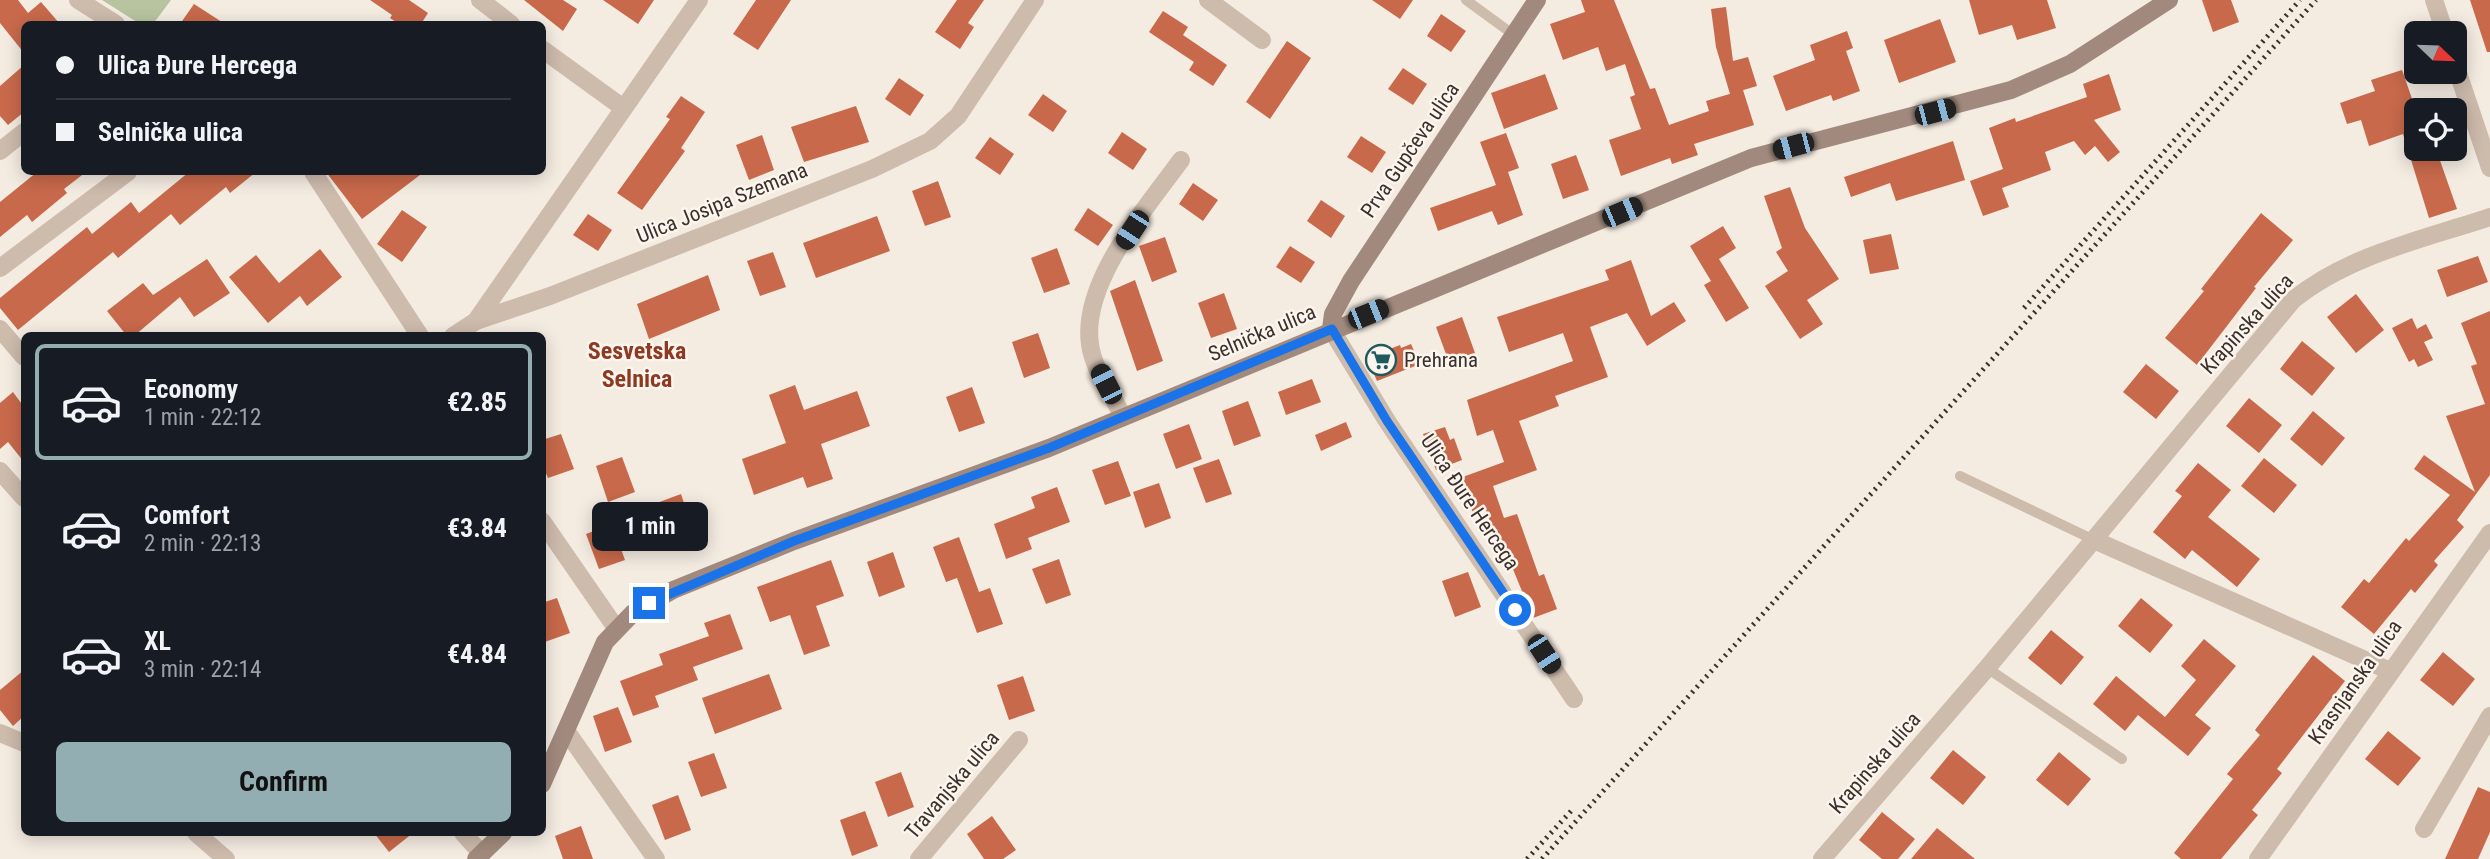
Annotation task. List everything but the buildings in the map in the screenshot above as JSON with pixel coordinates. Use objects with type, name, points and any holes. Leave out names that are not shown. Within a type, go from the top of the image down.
[{"type":"street","points":[[78,0],[111,21]]},
{"type":"street","points":[[480,0],[507,21]]},
{"type":"street","points":[[476,321],[622,107],[699,0]]},
{"type":"street","name":"Ulica Josipa Szemana","points":[[459,332],[476,321],[551,296],[904,154],[944,130],[958,116],[1035,0]]},
{"type":"street","points":[[1208,0],[1262,40]]},
{"type":"street","name":"Prva Gupčeva ulica","points":[[1332,329],[1333,314],[1351,281],[1537,0]]},
{"type":"street","name":"Selnička ulica","points":[[546,776],[596,659],[616,628],[649,603],[723,569],[971,478],[1123,417],[1751,158],[2011,90],[2070,64],[2169,0]]},
{"type":"street","points":[[2434,0],[2441,21]]},
{"type":"street","points":[[546,52],[622,107]]},
{"type":"street","points":[[2462,84],[2490,168]]},
{"type":"street","points":[[0,151],[21,134]]},
{"type":"street","points":[[1123,417],[1090,346],[1091,316],[1108,268],[1181,160]]},
{"type":"street","points":[[0,268],[124,175]]},
{"type":"street","points":[[315,175],[417,332]]},
{"type":"street","name":"Krapinska ulica","points":[[1827,858],[2293,300],[2318,280],[2342,267],[2490,217]]},
{"type":"street","points":[[0,329],[21,354]]},
{"type":"street","name":"Ulica Đure Hercega","points":[[1332,329],[1387,421],[1574,699]]},
{"type":"street","points":[[0,471],[21,495]]},
{"type":"street","points":[[546,527],[616,628]]},
{"type":"street","name":"Krasnjanska ulica","points":[[2258,859],[2490,533]]},
{"type":"street","points":[[2095,540],[2390,671]]},
{"type":"street","points":[[2424,829],[2490,716]]},
{"type":"street","points":[[567,732],[656,859]]},
{"type":"street","points":[[0,733],[21,742]]},
{"type":"street","name":"Travanjska ulica","points":[[919,859],[1019,740]]},
{"type":"street","points":[[199,836],[226,859]]},
{"type":"street","points":[[465,836],[479,856],[500,836]]},
{"type":"lane","points":[[1466,0],[1514,35]]},
{"type":"lane","points":[[1961,476],[2095,540]]},
{"type":"lane","points":[[1987,668],[2122,759]]},
{"type":"green space","points":[[102,0],[171,0],[155,21],[135,21]]},
{"type":"railway","points":[[2024,308],[2300,0]]},
{"type":"railway","points":[[1542,859],[2316,0]]},
{"type":"railway","points":[[1527,859],[1572,810]]},
{"type":"place","name":"Prehrana","points":[[1381,360]]},
{"type":"district","name":"Sesvetska Selnica","points":[[637,365]]},
{"type":"route","points":[[649,603],[673,590],[794,541],[1049,448],[1332,329],[1387,421],[1515,610]]}]
